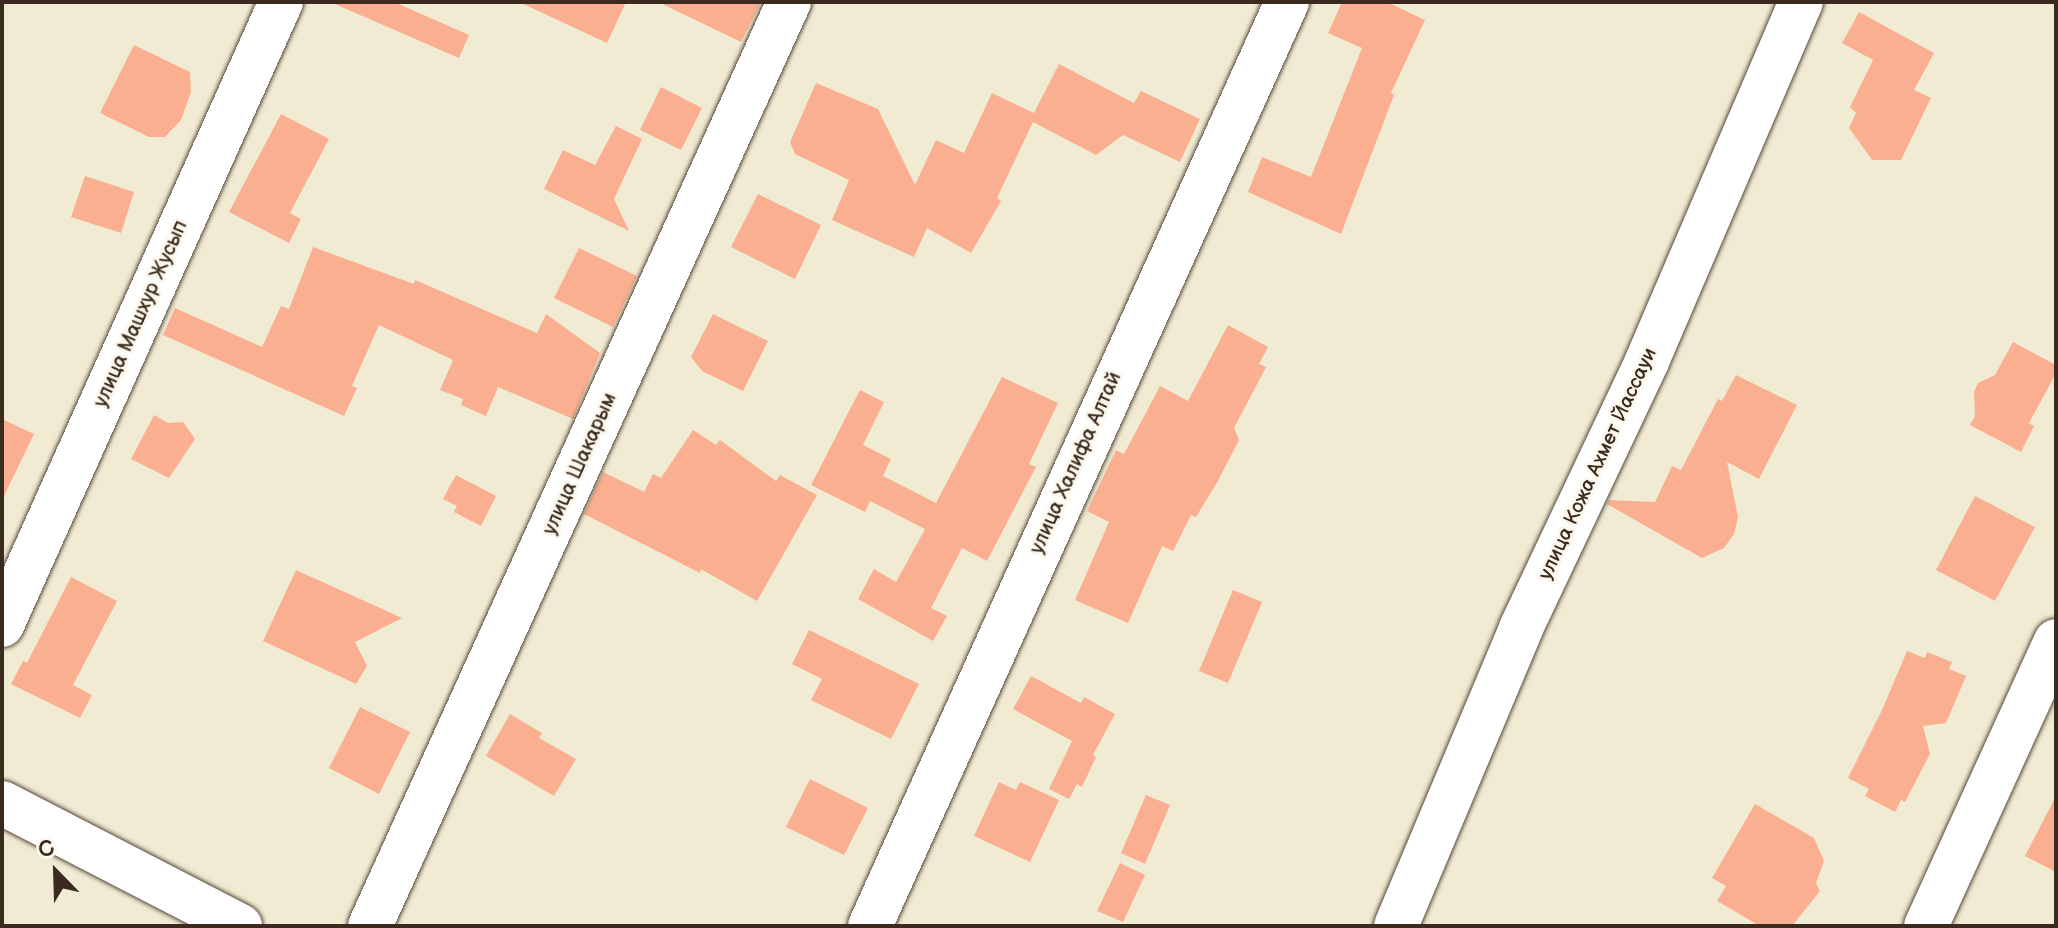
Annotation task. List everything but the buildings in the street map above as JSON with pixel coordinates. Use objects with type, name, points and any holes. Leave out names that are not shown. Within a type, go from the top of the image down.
[{"type":"street","name":"улица Машхур Жусып","points":[[2,625],[281,2]]},
{"type":"street","name":"улица Шакарым","points":[[370,926],[789,2]]},
{"type":"street","name":"улица Халифа Алтай","points":[[870,926],[1287,2]]},
{"type":"street","name":"улица Кожа Ахмет Йассауи","points":[[1396,926],[1521,628],[1647,361],[1801,2]]},
{"type":"street","points":[[1926,926],[2056,641]]},
{"type":"street","points":[[2,803],[134,868],[240,926]]}]
